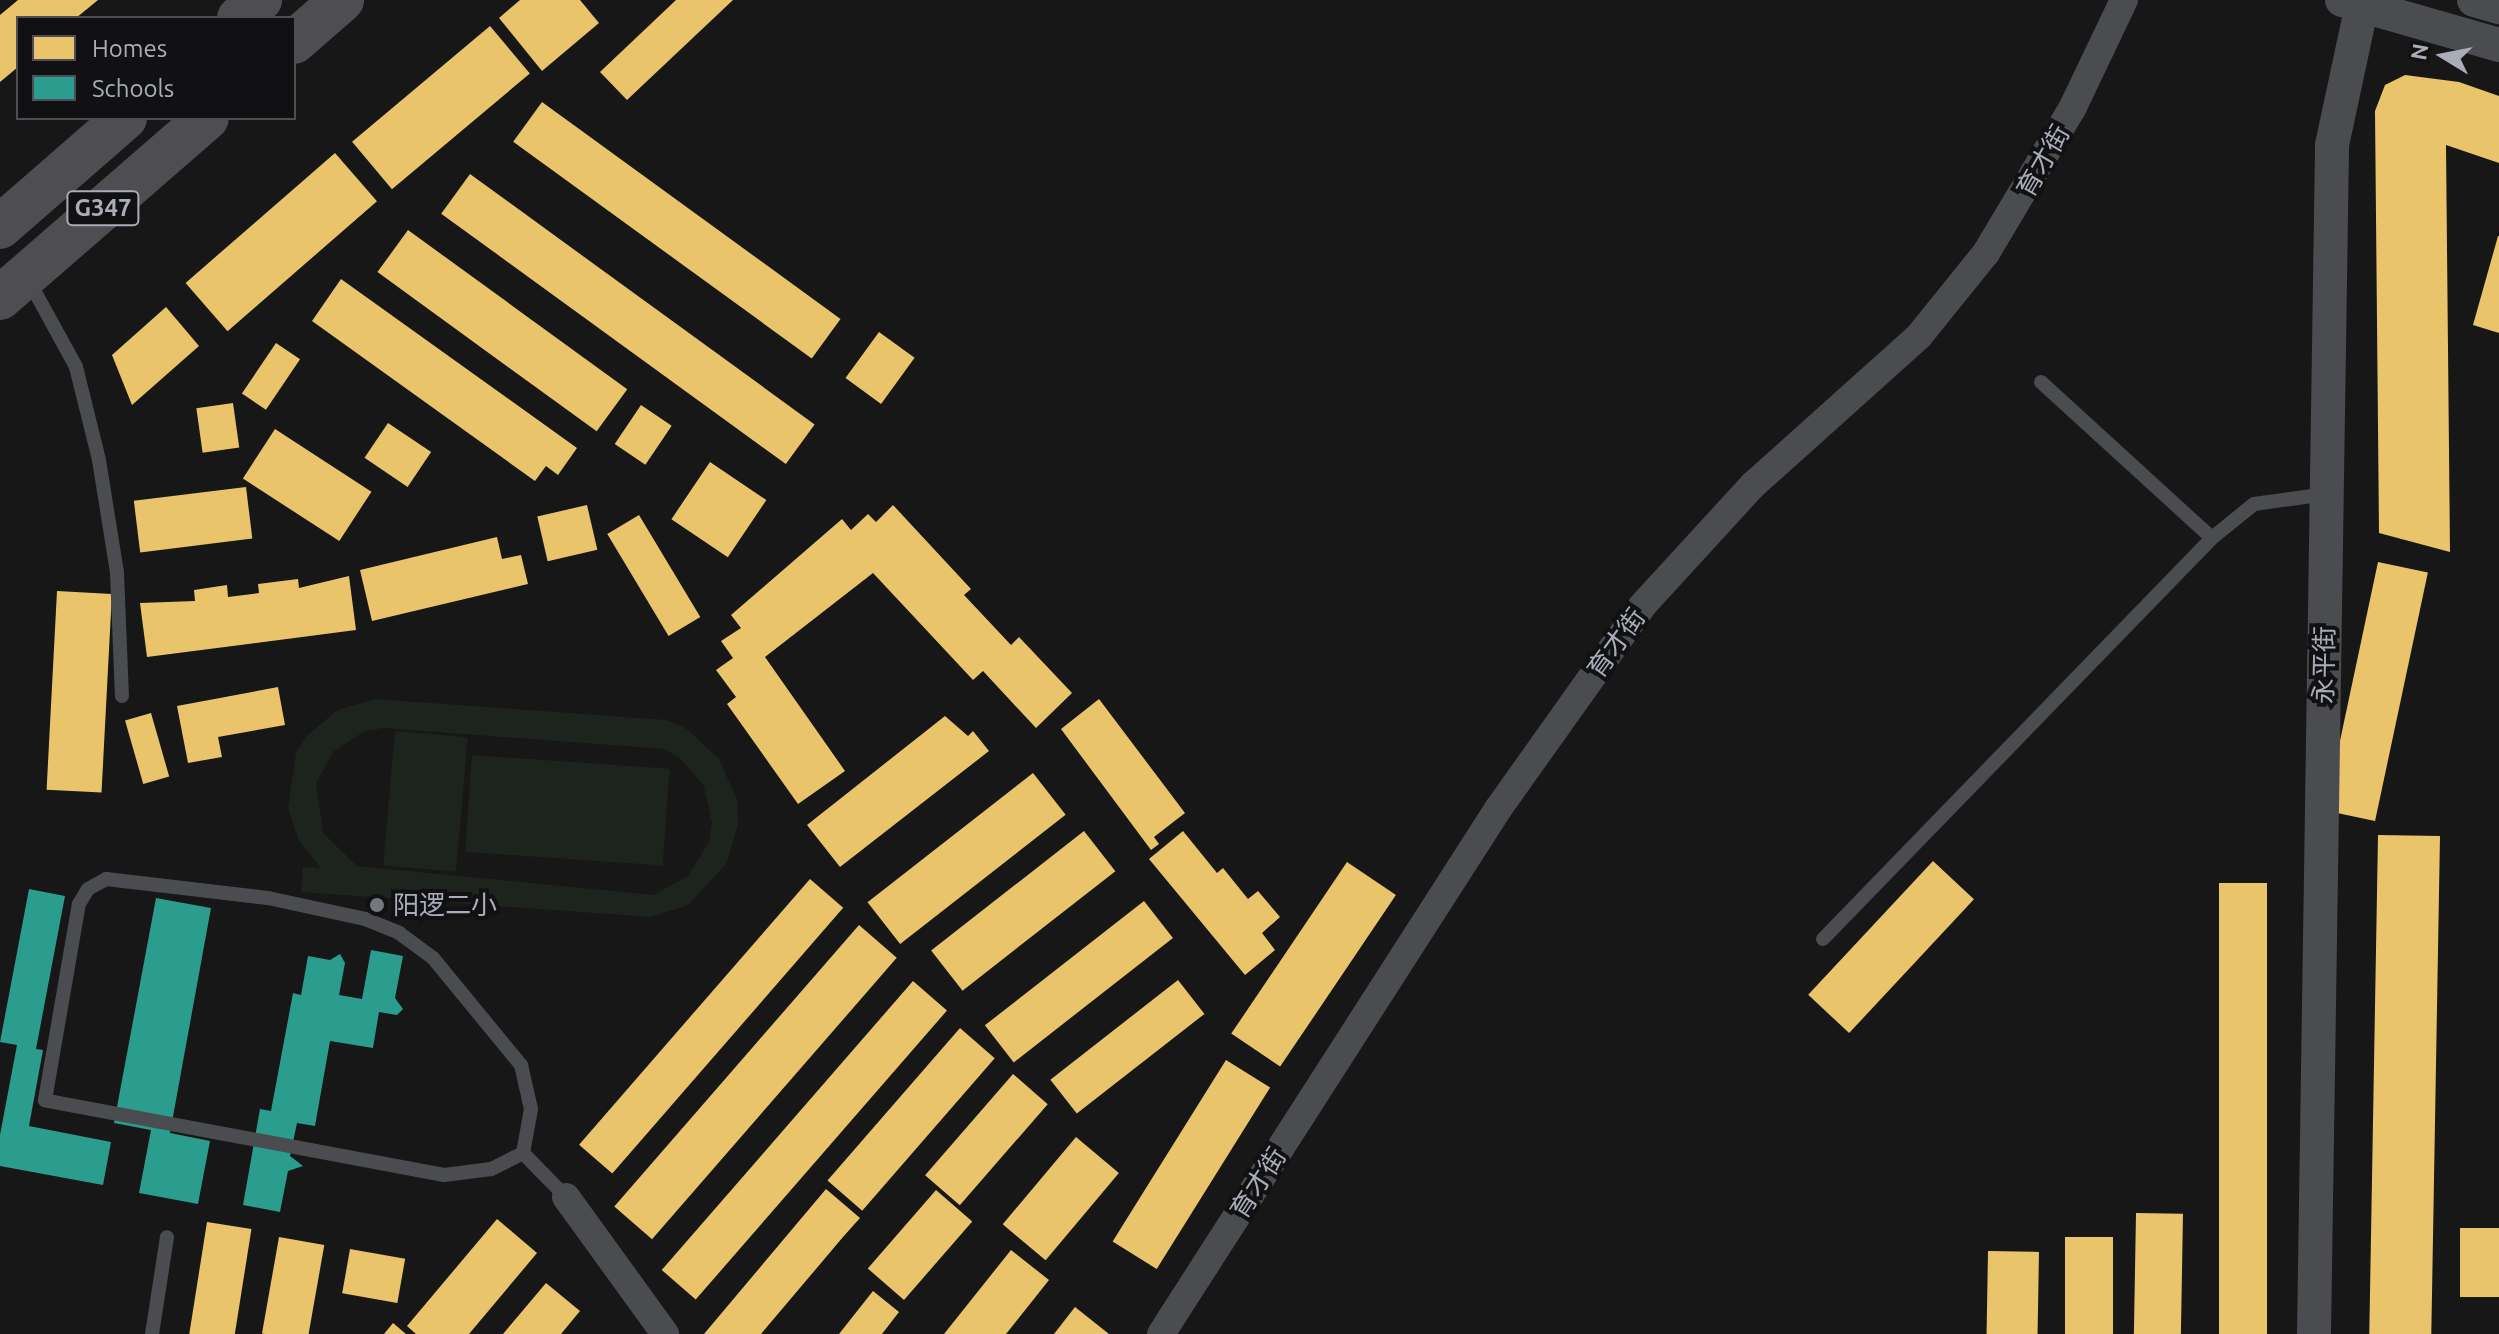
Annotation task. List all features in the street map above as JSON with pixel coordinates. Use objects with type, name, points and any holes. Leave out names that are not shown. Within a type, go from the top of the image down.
[{"type":"highway","points":[[241,16],[260,0]]},
{"type":"highway","points":[[296,40],[342,0]]},
{"type":"highway","name":"G347","points":[[0,227],[123,120]]},
{"type":"highway","name":"G347","points":[[13,287],[205,120]]},
{"type":"street","name":"育才街","points":[[1161,1334],[1498,809],[1642,606],[1753,485],[1919,336],[1986,253],[2072,109],[2124,0]]},
{"type":"street","points":[[2474,0],[2499,7]]},
{"type":"street","points":[[2356,2],[2499,45]]},
{"type":"street","name":"永平街","points":[[2314,1334],[2332,145],[2356,2]]},
{"type":"street","points":[[566,1197],[665,1334]]},
{"type":"lane","points":[[13,287],[76,367],[99,460],[117,573],[122,696]]},
{"type":"lane","points":[[2041,382],[2212,538]]},
{"type":"lane","points":[[1823,939],[2212,538],[2254,504],[2326,494]]},
{"type":"lane","points":[[106,879],[268,898],[365,919],[399,933],[433,958],[521,1065],[531,1109],[523,1153],[491,1169],[444,1175],[45,1100],[83,896],[106,879]]},
{"type":"lane","points":[[523,1153],[566,1197]]},
{"type":"lane","points":[[152,1334],[167,1237]]},
{"type":"shaded area","points":[[375,699],[666,720],[687,729],[719,759],[737,800],[738,823],[727,863],[688,905],[651,917],[301,892],[303,867],[321,868],[299,841],[288,808],[296,753],[307,736],[337,710]],"holes":[[[383,728],[664,749],[680,758],[704,786],[712,823],[709,842],[688,876],[654,895],[357,866],[323,833],[316,783],[334,751],[365,731]]]},
{"type":"shaded area","points":[[395,731],[468,737],[456,872],[383,865]]},
{"type":"shaded area","points":[[472,755],[670,769],[663,866],[465,852]]},
{"type":"building: Homes","points":[[18,0],[98,0],[78,16],[16,16],[16,69],[0,82],[0,15]]},
{"type":"building: Homes","points":[[520,0],[580,0],[599,23],[542,71],[499,18]]},
{"type":"building: Homes","points":[[676,0],[733,0],[627,100],[600,72]]},
{"type":"building: Homes","points":[[490,26],[530,73],[392,189],[352,142]]},
{"type":"building: Homes","points":[[2405,75],[2459,82],[2499,96],[2499,163],[2446,145],[2450,552],[2379,533],[2375,111],[2385,85]]},
{"type":"building: Homes","points":[[542,102],[841,319],[812,359],[513,142]]},
{"type":"building: Homes","points":[[335,153],[377,201],[228,331],[186,283]]},
{"type":"building: Homes","points":[[470,174],[815,424],[786,464],[441,214]]},
{"type":"building: Homes","points":[[408,230],[627,389],[597,431],[377,272]]},
{"type":"building: Homes","points":[[2499,236],[2499,333],[2473,325]]},
{"type":"building: Homes","points":[[341,279],[577,448],[558,475],[546,466],[535,481],[312,321]]},
{"type":"building: Homes","points":[[166,307],[199,346],[132,405],[112,355]]},
{"type":"building: Homes","points":[[879,332],[915,358],[881,404],[845,378]]},
{"type":"building: Homes","points":[[276,343],[300,359],[266,410],[242,394]]},
{"type":"building: Homes","points":[[233,403],[239,448],[203,453],[196,408]]},
{"type":"building: Homes","points":[[641,405],[672,426],[645,465],[615,444]]},
{"type":"building: Homes","points":[[388,423],[431,452],[408,487],[365,458]]},
{"type":"building: Homes","points":[[275,429],[371,492],[339,541],[243,478]]},
{"type":"building: Homes","points":[[710,462],[766,500],[728,557],[671,519]]},
{"type":"building: Homes","points":[[246,487],[252,539],[140,552],[134,501]]},
{"type":"building: Homes","points":[[587,505],[597,550],[548,561],[537,516]]},
{"type":"building: Homes","points":[[893,505],[971,589],[964,595],[1011,645],[1019,637],[1072,693],[1036,728],[983,671],[973,680],[873,573],[765,657],[845,771],[798,804],[727,704],[736,697],[716,670],[733,658],[721,641],[741,628],[731,615],[842,519],[851,530],[868,514],[876,522]]},
{"type":"building: Homes","points":[[639,515],[700,617],[669,636],[607,534]]},
{"type":"building: Homes","points":[[497,537],[502,559],[521,555],[528,584],[372,621],[360,570]]},
{"type":"building: Homes","points":[[2378,562],[2428,573],[2375,821],[2325,810]]},
{"type":"building: Homes","points":[[349,576],[356,630],[147,657],[140,603],[195,601],[194,590],[227,585],[228,597],[259,593],[258,584],[298,579],[299,588]]},
{"type":"building: Homes","points":[[57,591],[112,594],[102,793],[47,790]]},
{"type":"building: Homes","points":[[278,687],[285,725],[218,737],[222,757],[188,763],[177,706]]},
{"type":"building: Homes","points":[[1099,699],[1185,813],[1154,837],[1159,844],[1151,850],[1061,729]]},
{"type":"building: Homes","points":[[151,713],[169,776],[143,784],[125,720]]},
{"type":"building: Homes","points":[[945,716],[968,736],[973,731],[989,751],[840,867],[807,825]]},
{"type":"building: Homes","points":[[1033,773],[1066,815],[900,944],[868,902]]},
{"type":"building: Homes","points":[[1084,831],[1115,871],[963,991],[931,950]]},
{"type":"building: Homes","points":[[1183,831],[1217,873],[1223,868],[1248,899],[1258,891],[1280,917],[1262,933],[1275,950],[1245,975],[1149,859]]},
{"type":"building: Homes","points":[[2378,835],[2440,836],[2431,1334],[2369,1334]]},
{"type":"building: Homes","points":[[1933,861],[1974,899],[1849,1033],[1808,995]]},
{"type":"building: Homes","points":[[1347,862],[1396,895],[1280,1067],[1231,1034]]},
{"type":"building: Homes","points":[[810,879],[843,908],[612,1174],[579,1145]]},
{"type":"building: Homes","points":[[2219,883],[2267,883],[2267,1334],[2219,1334]]},
{"type":"building: Homes","points":[[1144,901],[1173,938],[1014,1062],[985,1025]]},
{"type":"building: Homes","points":[[859,925],[897,958],[652,1239],[614,1207]]},
{"type":"building: Homes","points":[[1178,980],[1204,1014],[1077,1114],[1050,1080]]},
{"type":"building: Homes","points":[[913,981],[947,1011],[696,1300],[662,1270]]},
{"type":"building: Homes","points":[[960,1028],[995,1058],[862,1211],[827,1180]]},
{"type":"building: Homes","points":[[1226,1060],[1270,1088],[1157,1269],[1113,1241]]},
{"type":"building: Homes","points":[[1013,1074],[1048,1104],[960,1205],[925,1175]]},
{"type":"building: Homes","points":[[1076,1137],[1119,1173],[1046,1260],[1003,1224]]},
{"type":"building: Homes","points":[[826,1189],[860,1218],[761,1334],[704,1334]]},
{"type":"building: Homes","points":[[936,1190],[972,1221],[904,1300],[868,1268]]},
{"type":"building: Homes","points":[[2136,1213],[2183,1214],[2181,1334],[2134,1334]]},
{"type":"building: Homes","points":[[497,1219],[537,1253],[469,1334],[416,1334],[407,1326]]},
{"type":"building: Homes","points":[[207,1222],[251,1229],[235,1334],[189,1334]]},
{"type":"building: Homes","points":[[2460,1228],[2499,1228],[2499,1297],[2460,1297]]},
{"type":"building: Homes","points":[[279,1237],[324,1245],[309,1334],[262,1334]]},
{"type":"building: Homes","points":[[2065,1237],[2113,1237],[2113,1334],[2065,1334]]},
{"type":"building: Homes","points":[[350,1249],[405,1259],[397,1303],[342,1293]]},
{"type":"building: Homes","points":[[1011,1250],[1049,1280],[1006,1334],[944,1334]]},
{"type":"building: Homes","points":[[1988,1251],[2039,1252],[2038,1334],[1987,1334]]},
{"type":"building: Homes","points":[[546,1283],[580,1311],[561,1334],[503,1334]]},
{"type":"building: Homes","points":[[873,1291],[899,1312],[882,1334],[839,1334]]},
{"type":"building: Homes","points":[[1075,1307],[1109,1334],[1054,1334]]},
{"type":"building: Homes","points":[[393,1323],[406,1334],[384,1334]]},
{"type":"building: Schools","points":[[29,889],[65,896],[36,1049],[43,1050],[29,1126],[111,1142],[103,1185],[0,1166],[0,1135],[17,1045],[0,1042]]},
{"type":"building: Schools","points":[[156,898],[211,908],[170,1133],[210,1141],[198,1204],[139,1193],[151,1130],[114,1123]]},
{"type":"building: Schools","points":[[371,950],[403,956],[395,998],[403,1009],[397,1015],[379,1012],[373,1048],[330,1041],[315,1126],[297,1123],[290,1156],[303,1166],[288,1171],[280,1212],[243,1205],[260,1109],[271,1111],[293,993],[301,995],[308,956],[330,960],[340,954],[345,963],[339,995],[362,999]]},
{"type":"place","name":"阳逻二小","points":[[377,905]]}]
